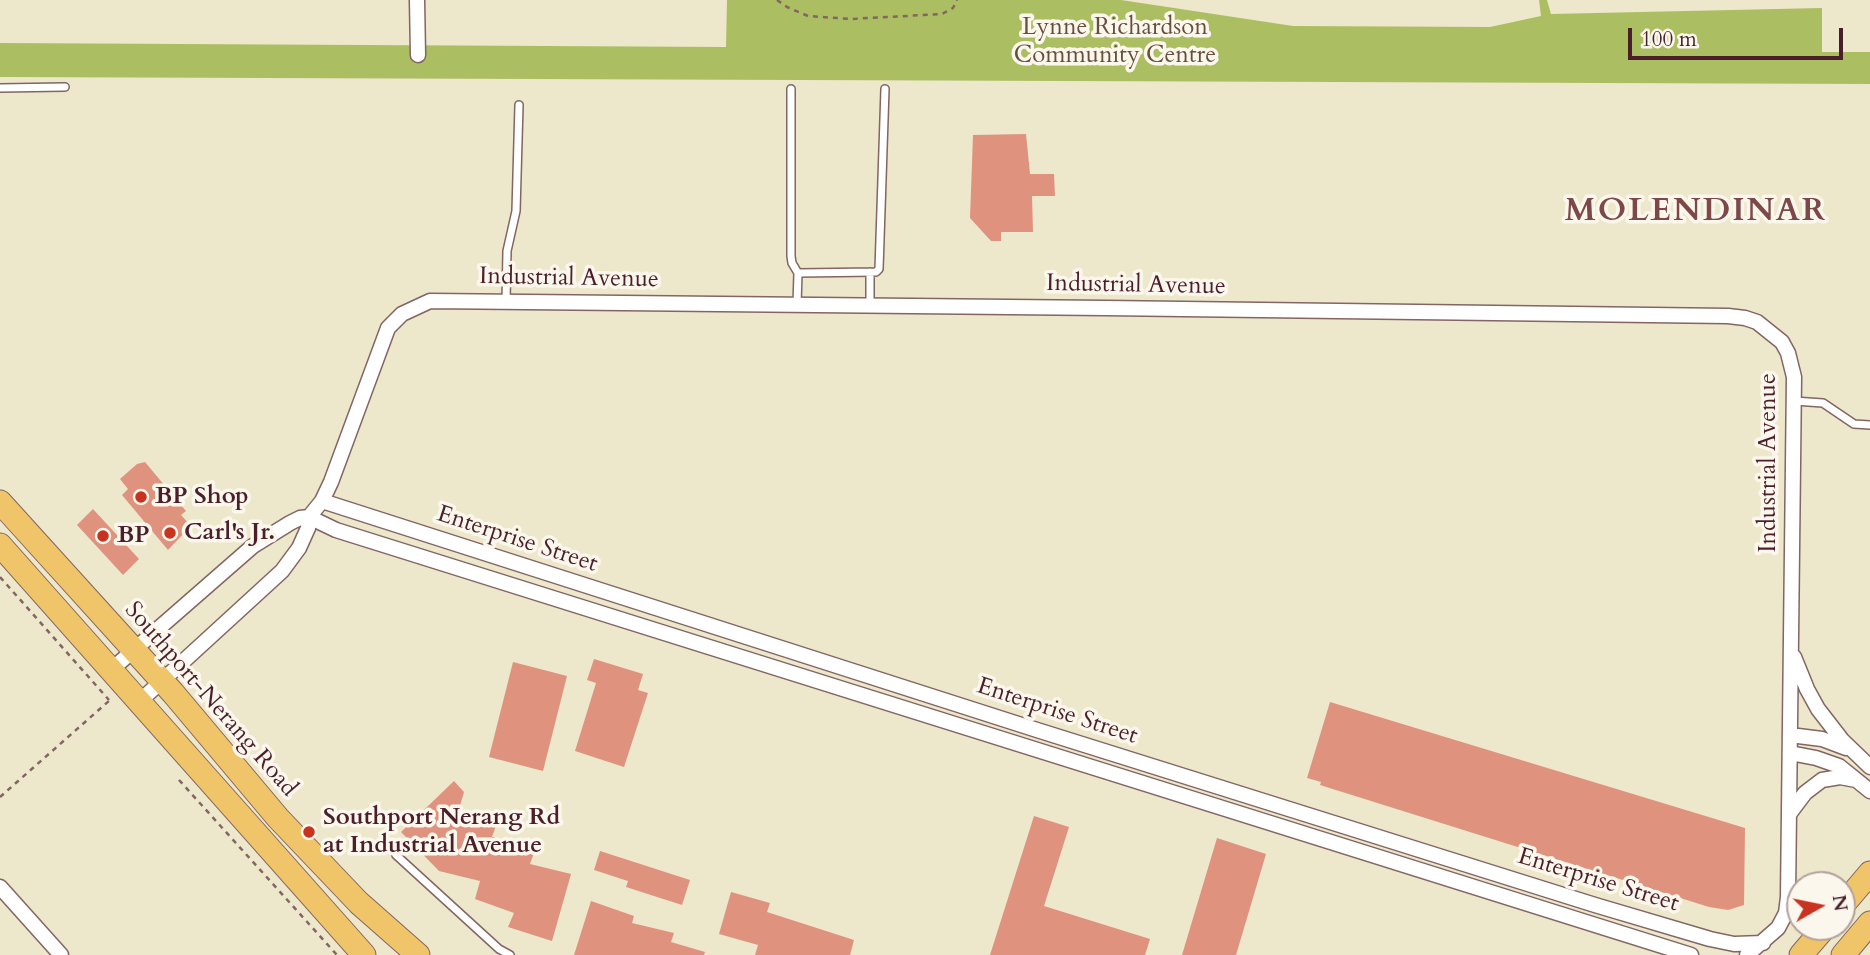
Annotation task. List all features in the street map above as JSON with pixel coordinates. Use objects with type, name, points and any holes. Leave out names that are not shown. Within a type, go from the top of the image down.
[{"type":"main road","name":"Southport-Nerang Road","points":[[0,502],[46,556],[162,681],[278,818],[359,903],[418,955]]},
{"type":"main road","points":[[0,545],[364,955]]},
{"type":"main road","points":[[1856,890],[1870,873]]},
{"type":"main road","points":[[1843,955],[1868,930]]},
{"type":"main road","points":[[1801,955],[1813,941]]},
{"type":"street","points":[[417,0],[418,55]]},
{"type":"street","name":"Industrial Avenue","points":[[140,701],[282,571],[299,548],[308,528],[309,517],[331,482],[384,336],[394,321],[411,308],[430,300],[1728,316],[1757,322],[1782,342],[1792,364],[1794,401],[1790,813],[1786,912],[1779,928],[1763,943]]},
{"type":"street","name":"Enterprise Street","points":[[321,501],[1595,905],[1710,939],[1741,944],[1763,943]]},
{"type":"street","name":"Industrial Avenue","points":[[111,670],[253,546],[300,517],[309,517]]},
{"type":"street","name":"Enterprise Street","points":[[309,517],[336,530],[1691,955]]},
{"type":"street","name":"Industrial Avenue","points":[[1791,649],[1818,709],[1870,767]]},
{"type":"street","name":"Industrial Avenue","points":[[1790,734],[1822,739],[1870,760]]},
{"type":"street","points":[[1790,753],[1828,761],[1847,771],[1865,787]]},
{"type":"street","points":[[1790,813],[1805,793],[1822,780],[1844,777],[1865,787]]},
{"type":"street","points":[[0,887],[61,955]]},
{"type":"street","points":[[1747,955],[1763,943]]},
{"type":"lane","points":[[0,88],[65,87]]},
{"type":"lane","points":[[791,89],[791,256],[798,273],[797,304]]},
{"type":"lane","points":[[798,273],[876,272],[880,265],[885,89]]},
{"type":"lane","points":[[506,301],[507,251],[516,211],[519,105]]},
{"type":"lane","points":[[870,272],[870,305]]},
{"type":"lane","points":[[1794,401],[1823,403],[1854,424],[1870,425]]},
{"type":"lane","points":[[396,855],[499,949],[510,955]]},
{"type":"path","points":[[777,0],[808,16],[851,19],[942,14],[953,8],[957,0]]},
{"type":"path","points":[[0,577],[111,699],[0,797]]},
{"type":"path","points":[[179,780],[337,955]]},
{"type":"green space","name":"Lynne Richardson Community Centre","points":[[727,0],[1121,0],[1293,26],[1490,27],[1541,16],[1539,0],[1547,0],[1551,14],[1822,8],[1822,52],[1870,52],[1870,84],[0,77],[0,43],[726,47]]},
{"type":"building","points":[[1026,134],[1030,174],[1054,174],[1055,196],[1032,196],[1033,232],[1001,232],[1001,241],[991,241],[970,218],[973,135]]},
{"type":"building","points":[[145,462],[186,511],[181,515],[191,526],[168,550],[122,495],[128,489],[120,479],[137,464]]},
{"type":"building","points":[[93,509],[139,559],[123,575],[77,525]]},
{"type":"building","points":[[594,659],[643,674],[638,690],[648,693],[624,767],[575,751],[596,683],[587,680]]},
{"type":"building","points":[[513,662],[567,676],[543,771],[489,757]]},
{"type":"building","points":[[1330,702],[1745,828],[1744,905],[1728,910],[1709,907],[1320,785],[1321,782],[1307,778]]},
{"type":"building","points":[[454,781],[464,792],[459,809],[498,820],[492,837],[535,850],[530,864],[571,874],[552,941],[508,927],[514,913],[475,899],[480,881],[439,871],[401,832]]},
{"type":"building","points":[[1034,816],[1069,827],[1044,906],[1150,939],[1145,955],[990,955]]},
{"type":"building","points":[[1217,838],[1266,854],[1236,955],[1182,955]]},
{"type":"building","points":[[600,851],[690,880],[682,905],[626,887],[628,881],[594,870]]},
{"type":"building","points":[[731,892],[770,903],[767,912],[854,940],[850,955],[755,955],[758,945],[719,934]]},
{"type":"building","points":[[591,901],[634,916],[632,923],[674,933],[671,942],[705,952],[704,955],[574,955]]},
{"type":"place","name":"BP Shop","points":[[141,497]]},
{"type":"place","name":"Carl's Jr.","points":[[170,533]]},
{"type":"place","name":"BP","points":[[103,536]]},
{"type":"place","name":"Southport Nerang Rd at Industrial Avenue","points":[[309,832]]},
{"type":"district","name":"MOLENDINAR","points":[[1696,213]]}]
